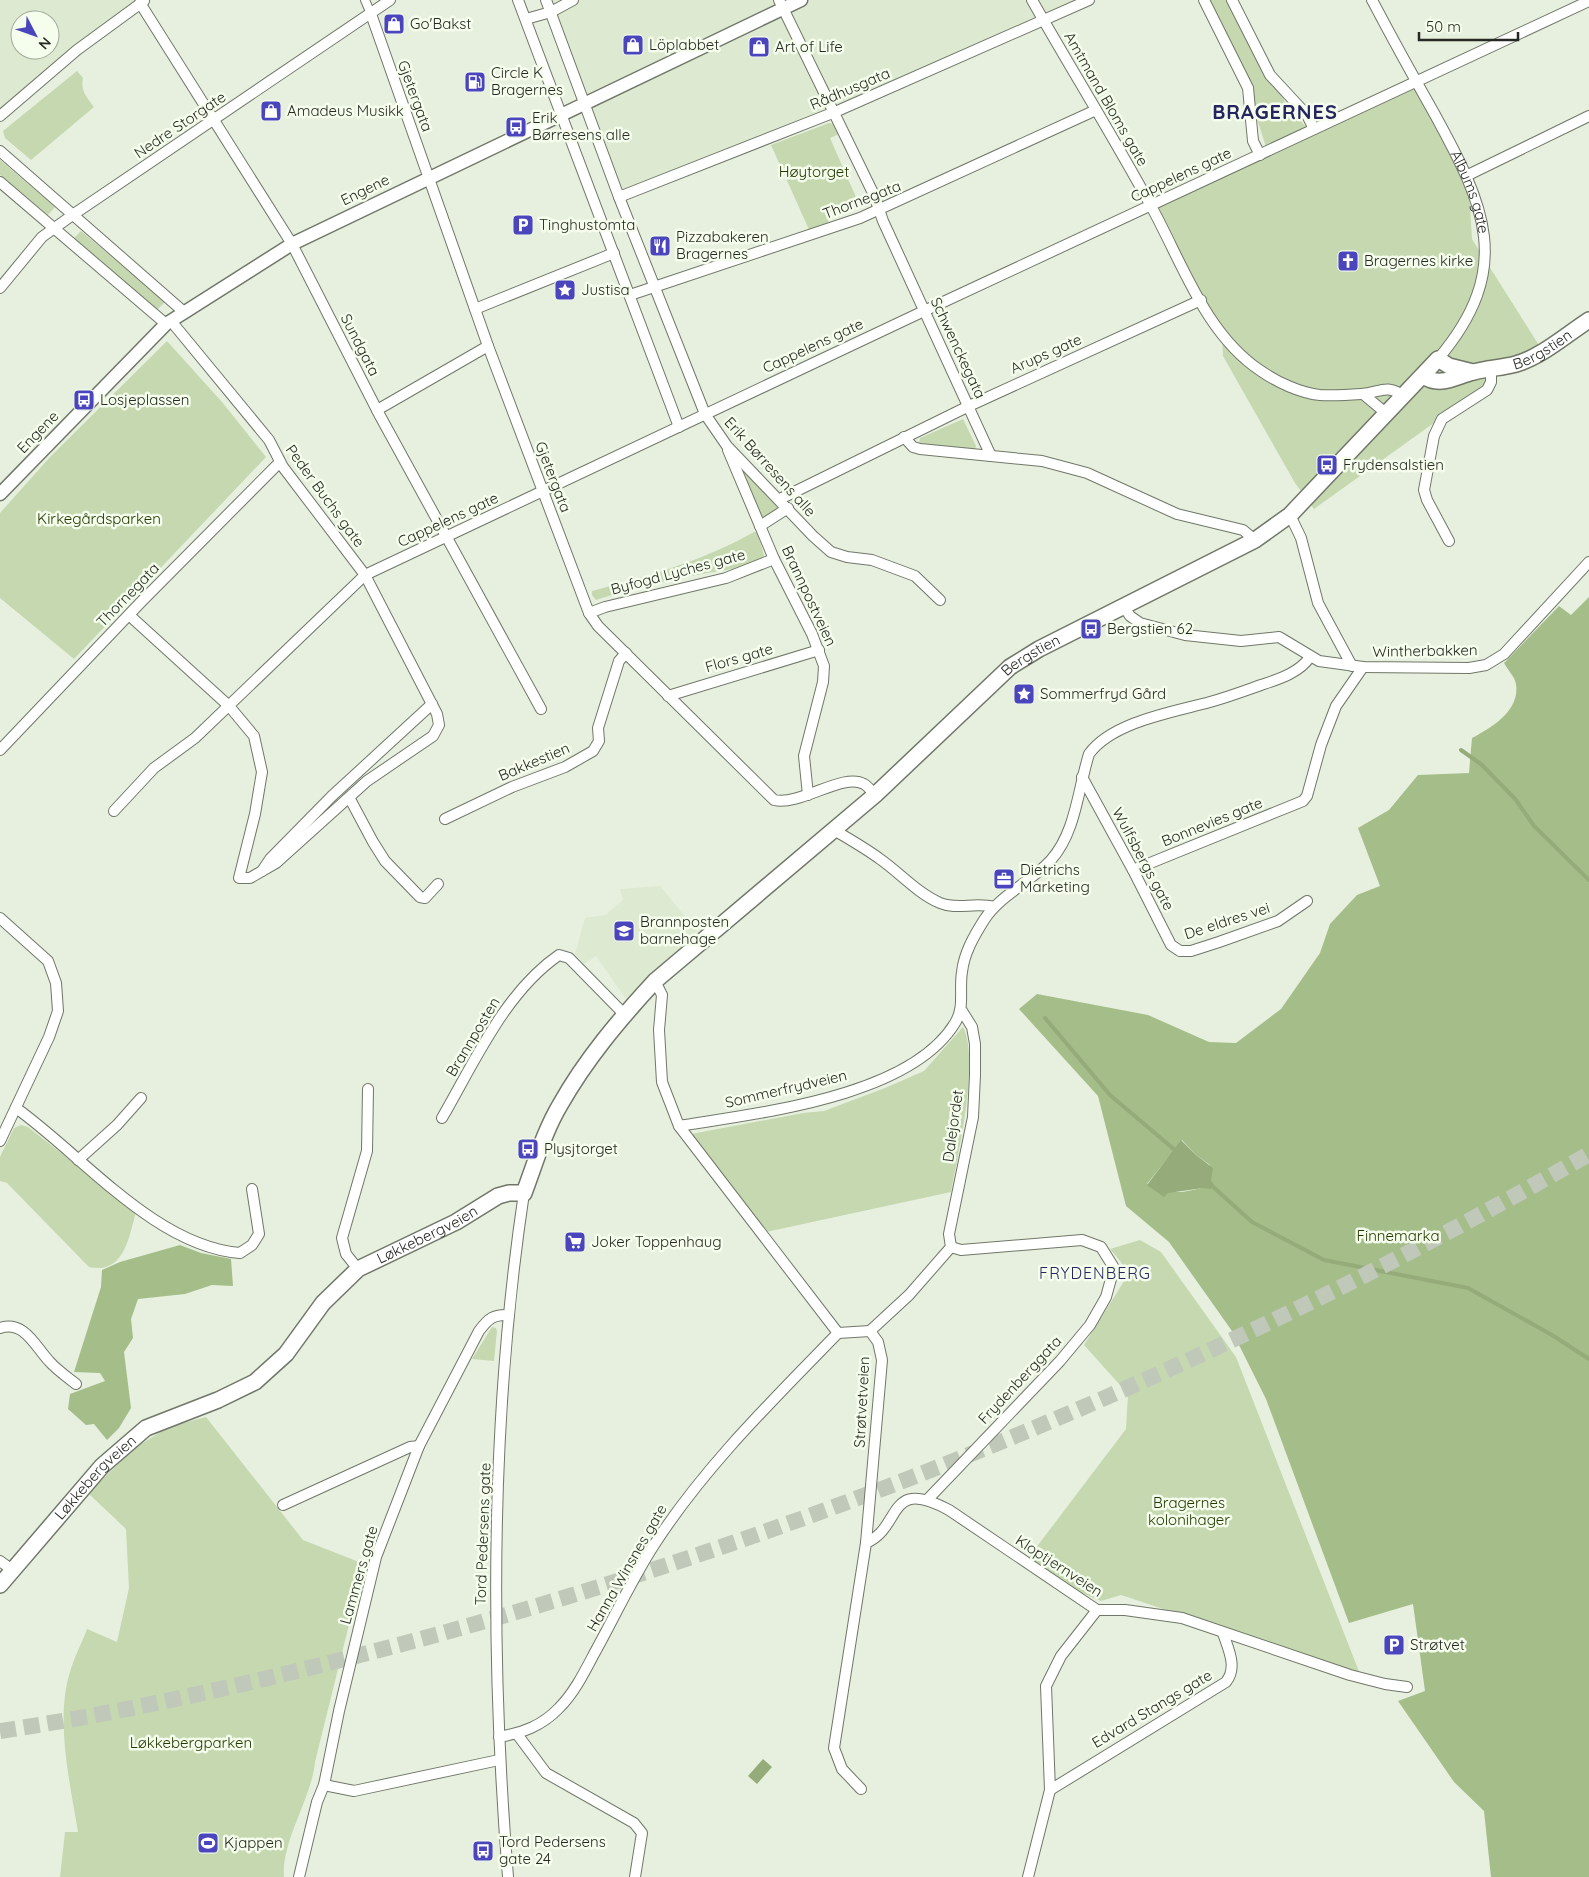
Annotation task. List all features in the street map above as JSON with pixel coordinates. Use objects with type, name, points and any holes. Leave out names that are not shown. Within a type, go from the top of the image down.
[{"type":"main road","name":"Bergstien","points":[[1423,376],[1430,381],[1439,382],[1461,378],[1473,372],[1527,359],[1589,320]]},
{"type":"main road","name":"Bergstien","points":[[1438,359],[1449,366],[1473,372]]},
{"type":"main road","name":"Albums gate","points":[[1290,515],[1438,359]]},
{"type":"main road","name":"Bergstien","points":[[654,981],[875,795],[1010,666],[1039,649],[1255,540],[1290,515]]},
{"type":"main road","points":[[524,1193],[559,1106],[587,1062],[624,1014],[654,981]]},
{"type":"main road","name":"Løkkebergveien","points":[[0,1585],[6,1565],[102,1466],[146,1428],[218,1400],[255,1382],[286,1354],[323,1302],[358,1269],[456,1222],[498,1196],[509,1193],[524,1193]]},
{"type":"street","name":"Gjetergata","points":[[365,0],[488,346],[589,613],[668,696],[774,800],[784,802],[808,796],[848,781],[864,784],[875,795]]},
{"type":"street","name":"Nedre Storgate","points":[[0,288],[42,237],[390,0]]},
{"type":"street","points":[[518,0],[679,427]]},
{"type":"street","name":"Erik Børresens alle","points":[[546,0],[619,197],[704,414],[727,446],[780,499],[813,536],[831,552],[847,557],[872,560],[915,576],[940,600]]},
{"type":"street","points":[[526,19],[551,12],[573,0]]},
{"type":"street","name":"Engene","points":[[0,494],[168,322],[292,244],[585,104],[781,4],[801,0]]},
{"type":"street","name":"Amtmand Bloms gate","points":[[1032,0],[1151,206],[1201,300],[1222,335],[1241,355],[1280,382],[1319,395],[1363,394],[1385,389],[1394,390],[1404,396]]},
{"type":"street","name":"Rådhusgata","points":[[619,197],[835,112],[1089,0]]},
{"type":"street","points":[[1204,0],[1248,88],[1254,141],[1260,155]]},
{"type":"street","points":[[1232,0],[1270,75],[1307,115],[1314,129]]},
{"type":"street","name":"Albums gate","points":[[1372,0],[1468,175],[1480,211],[1485,254],[1483,274],[1468,318],[1438,359]]},
{"type":"street","name":"Cappelens gate","points":[[114,811],[154,768],[195,738],[366,575],[924,310],[1589,1]]},
{"type":"street","points":[[0,116],[77,50],[143,2]]},
{"type":"street","name":"Sundgata","points":[[143,2],[292,244],[377,410],[541,709]]},
{"type":"street","name":"Schwenckegata","points":[[781,4],[835,112],[880,210],[882,221],[991,456]]},
{"type":"street","name":"Thornegata","points":[[630,295],[880,210],[1096,110]]},
{"type":"street","points":[[1468,175],[1589,116]]},
{"type":"street","points":[[0,151],[184,312]]},
{"type":"street","points":[[0,182],[168,322]]},
{"type":"street","points":[[475,309],[614,253]]},
{"type":"street","name":"Arups gate","points":[[780,499],[969,406],[1201,300]]},
{"type":"street","name":"Peder Buchs gate","points":[[168,322],[268,440],[280,462],[366,575],[437,714],[439,725],[433,736],[367,781],[350,799],[276,863],[260,874],[250,878],[239,878],[255,814],[262,772],[254,736],[229,706]]},
{"type":"street","points":[[377,410],[488,346]]},
{"type":"street","name":"Bergstien","points":[[1449,541],[1427,500],[1424,490],[1434,436],[1442,419],[1487,390],[1491,382],[1491,369]]},
{"type":"street","points":[[1363,394],[1387,414]]},
{"type":"street","points":[[904,437],[913,447],[920,450],[1042,461],[1087,473],[1177,514],[1243,530],[1255,540]]},
{"type":"street","name":"Brannpostveien","points":[[727,446],[774,559],[819,650],[824,666],[823,682],[804,756],[808,796]]},
{"type":"street","name":"Thornegata","points":[[2,744],[280,462]]},
{"type":"street","points":[[760,526],[788,508]]},
{"type":"street","points":[[1290,515],[1301,538],[1318,603],[1357,667]]},
{"type":"street","name":"Byfogd Lyches gate","points":[[589,613],[605,607],[726,578],[774,559]]},
{"type":"street","name":"Wintherbakken","points":[[1310,657],[1319,661],[1357,667],[1469,668],[1486,665],[1504,654],[1589,562]]},
{"type":"street","points":[[962,1011],[961,973],[964,958],[978,930],[994,907],[1035,875],[1061,847],[1072,822],[1082,777],[1089,754],[1094,746],[1129,725],[1280,679],[1300,669],[1310,657],[1279,637],[1241,641],[1185,635],[1140,623],[1130,616],[1124,607]]},
{"type":"street","points":[[129,615],[229,706]]},
{"type":"street","name":"Flors gate","points":[[668,696],[819,650]]},
{"type":"street","name":"Bakkestien","points":[[445,819],[512,787],[564,768],[593,751],[599,741],[598,728],[619,661],[626,653]]},
{"type":"street","name":"Bonnevies gate","points":[[1133,870],[1303,801],[1307,796],[1321,745],[1336,706],[1357,667]]},
{"type":"street","points":[[260,874],[270,859],[311,817],[432,704]]},
{"type":"street","name":"Wulfsbergs gate","points":[[1082,777],[1133,870],[1170,945],[1180,951]]},
{"type":"street","points":[[350,799],[385,861],[420,897],[425,898],[438,884]]},
{"type":"street","points":[[834,830],[881,860],[908,883],[941,903],[961,906],[984,904],[994,907]]},
{"type":"street","name":"De eldres vei","points":[[1180,951],[1191,951],[1278,921],[1307,901]]},
{"type":"street","points":[[0,918],[48,961],[56,984],[58,1011],[49,1037],[0,1141]]},
{"type":"street","name":"Brannposten","points":[[442,1118],[506,1007],[549,961],[558,955],[569,958],[624,1014]]},
{"type":"street","points":[[654,981],[662,995],[659,1030],[662,1082],[679,1126],[838,1333],[870,1331],[909,1295],[951,1247]]},
{"type":"street","name":"Sommerfrydveien","points":[[679,1126],[763,1112],[854,1090],[905,1068],[925,1055],[946,1035],[962,1011]]},
{"type":"street","name":"Dalejordet","points":[[951,1247],[950,1234],[972,1117],[975,1075],[974,1036],[972,1027],[962,1011]]},
{"type":"street","points":[[358,1269],[346,1254],[342,1238],[367,1151],[368,1089]]},
{"type":"street","points":[[78,1160],[117,1124],[141,1098]]},
{"type":"street","points":[[16,1108],[146,1214],[174,1231],[213,1249],[240,1253],[252,1245],[259,1234],[252,1189]]},
{"type":"street","name":"Tord Pedersens gate","points":[[508,1877],[499,1760],[495,1594],[503,1399],[509,1315],[524,1193]]},
{"type":"street","name":"Frydenberggata","points":[[928,1499],[1060,1361],[1090,1325],[1106,1297],[1114,1268],[1101,1248],[1082,1240],[971,1249],[951,1247]]},
{"type":"street","name":"Lammers gate","points":[[299,1877],[315,1808],[324,1785],[326,1768],[376,1557],[419,1446],[479,1331],[488,1319],[498,1314],[509,1315]]},
{"type":"street","points":[[0,1328],[15,1326],[25,1332],[50,1362],[76,1384]]},
{"type":"street","name":"Strøtvetveien","points":[[861,1789],[842,1769],[834,1748],[866,1543],[882,1360],[878,1342],[870,1331]]},
{"type":"street","name":"Hanna Winsnes gate","points":[[499,1737],[517,1734],[533,1728],[559,1708],[577,1685],[653,1546],[684,1500],[774,1399],[838,1333]]},
{"type":"street","points":[[283,1504],[410,1447],[419,1446]]},
{"type":"street","points":[[866,1543],[876,1539],[902,1504],[913,1499],[928,1499]]},
{"type":"street","name":"Kloptjernveien","points":[[928,1499],[948,1510],[1097,1610],[1158,1613],[1182,1618],[1350,1676],[1407,1687]]},
{"type":"street","points":[[1028,1877],[1050,1790],[1046,1686],[1061,1656],[1097,1610]]},
{"type":"street","name":"Edvard Stangs gate","points":[[1050,1790],[1226,1682],[1231,1675],[1232,1664],[1223,1633]]},
{"type":"street","points":[[517,1734],[546,1773],[634,1823],[642,1833],[635,1877]]},
{"type":"street","points":[[324,1785],[354,1791],[499,1760]]},
{"type":"shaded area","points":[[0,0],[149,0],[140,3],[0,116]]},
{"type":"shaded area","points":[[546,0],[1090,0],[619,197]]},
{"type":"shaded area","points":[[660,886],[697,931],[626,999],[596,956],[584,964],[575,954],[585,918],[605,915],[623,900],[620,889]]},
{"type":"shaded area","points":[[1181,1140],[1213,1168],[1211,1180],[1214,1185],[1211,1189],[1203,1188],[1168,1193],[1164,1197],[1147,1185]]},
{"type":"shaded area","points":[[763,1759],[772,1767],[757,1784],[748,1776]]},
{"type":"green space","points":[[1204,0],[1232,0],[1285,102],[1310,132],[1416,82],[1468,175],[1472,239],[1542,350],[1491,369],[1491,382],[1314,509],[1295,483],[1223,356],[1222,335],[1151,205],[1268,153],[1248,91]]},
{"type":"green space","points":[[77,71],[83,78],[82,86],[85,94],[94,107],[31,160],[5,138],[3,131]]},
{"type":"green space","name":"Høytorget","points":[[829,123],[834,124],[839,134],[830,138],[859,204],[852,208],[850,203],[826,214],[830,226],[811,234],[771,145]]},
{"type":"green space","points":[[0,160],[55,207],[48,215],[0,175]]},
{"type":"green space","points":[[81,231],[165,302],[157,310],[74,238]]},
{"type":"green space","name":"Kirkegårdsparken","points":[[167,341],[222,402],[266,457],[74,659],[0,598],[0,513],[50,457]]},
{"type":"green space","points":[[963,419],[976,446],[975,450],[922,446],[919,444],[920,438]]},
{"type":"green space","points":[[738,462],[772,498],[778,509],[766,518],[760,515]]},
{"type":"green space","points":[[757,532],[764,555],[762,560],[755,563],[662,582],[596,600],[592,595],[592,591],[695,559]]},
{"type":"green space","name":"Finnemarka","points":[[1589,597],[1589,1877],[1491,1877],[1484,1811],[1454,1782],[1398,1701],[1425,1691],[1413,1604],[1349,1623],[1266,1399],[1232,1331],[1169,1242],[1126,1206],[1098,1096],[1019,1009],[1037,994],[1148,1015],[1209,1042],[1236,1043],[1281,1009],[1320,953],[1330,924],[1357,895],[1380,886],[1358,828],[1389,810],[1418,775],[1469,773],[1472,738],[1488,729],[1503,717],[1514,702],[1516,684],[1504,663],[1559,606],[1571,615]],"holes":[[[1182,1140],[1196,1155],[1210,1165],[1213,1185],[1195,1190],[1173,1192],[1147,1184]]]},
{"type":"green space","points":[[963,1027],[968,1042],[969,1083],[951,1192],[766,1232],[691,1134],[803,1113],[824,1111],[885,1088],[924,1071]]},
{"type":"green space","points":[[21,1125],[28,1127],[136,1212],[123,1252],[110,1265],[101,1268],[89,1267],[7,1183],[0,1181],[0,1157],[14,1128]]},
{"type":"green space","name":"Bragernes kolonihager","points":[[1140,1240],[1161,1252],[1236,1357],[1360,1674],[1121,1595],[1101,1601],[1077,1591],[1029,1557],[1126,1429],[1128,1394],[1084,1345],[1126,1278],[1121,1262],[1110,1249]]},
{"type":"green space","points":[[180,1245],[201,1253],[231,1259],[233,1286],[212,1285],[185,1294],[138,1299],[131,1319],[133,1338],[124,1352],[131,1408],[119,1428],[107,1440],[94,1424],[86,1425],[68,1409],[70,1394],[105,1381],[100,1373],[74,1372],[101,1287],[102,1270],[120,1262]]},
{"type":"green space","points":[[492,1327],[496,1328],[497,1331],[494,1361],[472,1359]]},
{"type":"green space","name":"Løkkebergparken","points":[[206,1417],[303,1540],[364,1564],[313,1776],[287,1849],[284,1877],[60,1877],[65,1832],[78,1832],[65,1752],[64,1710],[70,1672],[87,1629],[117,1642],[129,1588],[126,1529],[88,1493],[135,1448],[168,1427]]},
{"type":"waterway","points":[[1461,750],[1482,765],[1516,800],[1534,826],[1589,880]]},
{"type":"waterway","points":[[1045,1018],[1110,1095],[1176,1151]]},
{"type":"waterway","points":[[1210,1184],[1252,1222],[1324,1260],[1468,1288],[1552,1335],[1589,1359]]},
{"type":"tunnel","points":[[0,1731],[53,1723],[210,1692],[417,1640],[570,1596],[721,1547],[871,1493],[1019,1435],[1165,1371],[1308,1303],[1450,1231],[1589,1154]]},
{"type":"place","name":"Go'Bakst","points":[[394,24]]},
{"type":"place","name":"Löplabbet","points":[[633,45]]},
{"type":"place","name":"Art of Life","points":[[759,47]]},
{"type":"place","name":"Circle K Bragernes","points":[[475,82]]},
{"type":"place","name":"Amadeus Musikk","points":[[271,111]]},
{"type":"place","name":"Erik Børresens alle","points":[[516,127]]},
{"type":"place","name":"Tinghustomta","points":[[523,225]]},
{"type":"place","name":"Pizzabakeren Bragernes","points":[[660,246]]},
{"type":"place","name":"Bragernes kirke","points":[[1348,261]]},
{"type":"place","name":"Justisa","points":[[565,290]]},
{"type":"place","name":"Losjeplassen","points":[[84,400]]},
{"type":"place","name":"Frydensalstien","points":[[1327,465]]},
{"type":"place","name":"Bergstien 62","points":[[1091,629]]},
{"type":"place","name":"Sommerfryd Gård","points":[[1024,694]]},
{"type":"place","name":"Dietrichs Marketing","points":[[1004,879]]},
{"type":"place","name":"Brannposten barnehage","points":[[624,931]]},
{"type":"place","name":"Plysjtorget","points":[[528,1149]]},
{"type":"place","name":"Joker Toppenhaug","points":[[575,1242]]},
{"type":"place","name":"Strøtvet","points":[[1394,1645]]},
{"type":"place","name":"Kjappen","points":[[208,1843]]},
{"type":"place","name":"Tord Pedersens gate 24","points":[[483,1851]]},
{"type":"district","name":"BRAGERNES","points":[[1275,112]]},
{"type":"district","name":"FRYDENBERG","points":[[1095,1273]]}]
